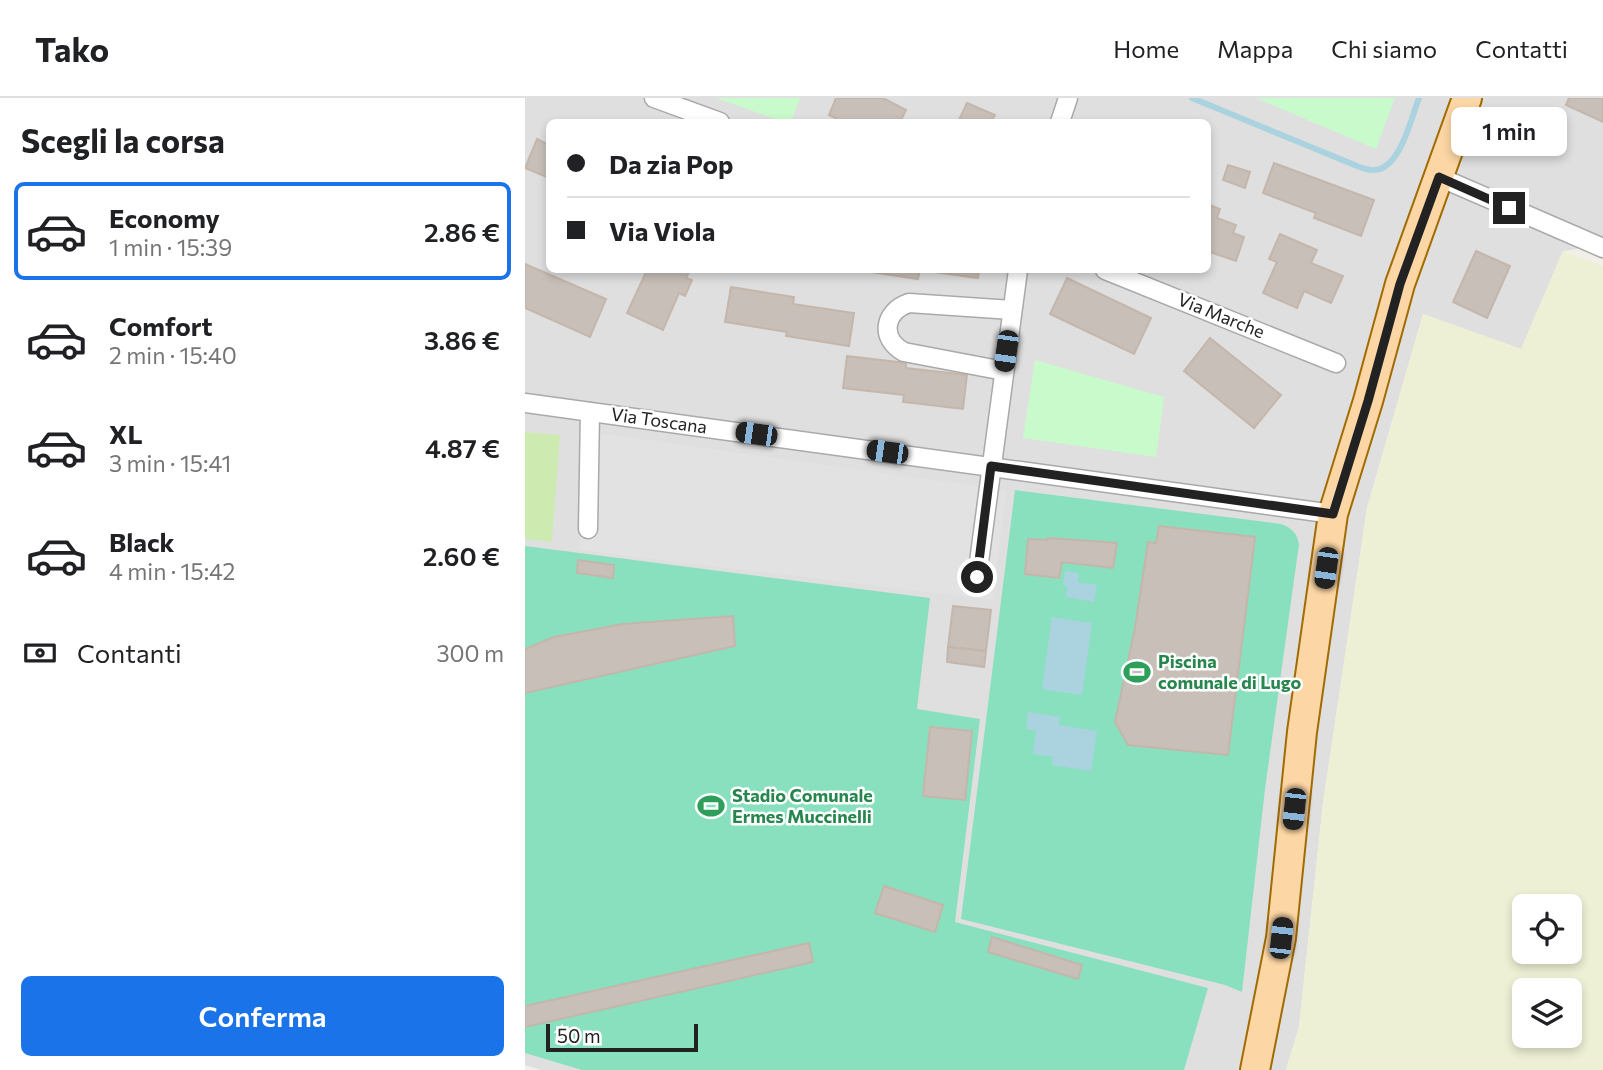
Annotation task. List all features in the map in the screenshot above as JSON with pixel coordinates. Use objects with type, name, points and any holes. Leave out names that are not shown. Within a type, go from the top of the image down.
[{"type":"main road","points":[[1255,1070],[1281,938],[1302,732],[1333,514],[1400,284],[1467,98]]},
{"type":"street","points":[[654,98],[712,119]]},
{"type":"street","points":[[1061,119],[1068,98]]},
{"type":"street","points":[[1439,177],[1603,248]]},
{"type":"street","points":[[977,577],[1018,273]]},
{"type":"street","name":"Via Marche","points":[[1112,273],[1336,363]]},
{"type":"street","points":[[1004,371],[904,352],[891,342],[887,326],[894,311],[909,303],[1012,310]]},
{"type":"street","name":"Via Toscana","points":[[525,403],[1333,514]]},
{"type":"street","points":[[589,529],[590,412]]},
{"type":"shaded area","points":[[525,98],[1603,98],[1603,245],[1563,251],[1521,349],[1423,314],[1367,508],[1323,803],[1299,1027],[1286,1070],[541,1070],[525,1065]]},
{"type":"shaded area","points":[[584,431],[1006,490],[993,600],[579,550]]},
{"type":"green space","points":[[716,98],[800,98],[792,119],[776,119]]},
{"type":"green space","points":[[1256,98],[1395,98],[1376,149]]},
{"type":"green space","points":[[1563,251],[1603,266],[1603,1070],[1286,1070],[1299,1027],[1323,803],[1367,508],[1423,314],[1521,349]]},
{"type":"green space","points":[[1035,360],[1164,397],[1156,457],[1023,438]]},
{"type":"green space","points":[[525,432],[560,435],[552,542],[525,539]]},
{"type":"green space","name":"Piscina comunale di Lugo","points":[[1015,490],[1281,524],[1291,529],[1297,537],[1299,544],[1265,789],[1242,992],[1225,985],[961,919]]},
{"type":"green space","points":[[525,546],[930,598],[917,709],[980,719],[955,922],[1208,988],[1184,1070],[582,1070],[525,1053]]},
{"type":"water","points":[[1065,571],[1079,573],[1078,582],[1097,585],[1094,602],[1066,597],[1067,586],[1063,585]]},
{"type":"water","points":[[1052,617],[1092,623],[1082,695],[1042,689]]},
{"type":"water","points":[[1028,712],[1060,717],[1059,725],[1097,731],[1091,771],[1052,765],[1053,757],[1033,754],[1036,731],[1026,729]]},
{"type":"building","points":[[836,98],[883,98],[906,110],[902,119],[837,119],[829,115]]},
{"type":"building","points":[[1569,98],[1603,98],[1603,122],[1566,105]]},
{"type":"building","points":[[967,103],[995,115],[993,119],[959,119]]},
{"type":"building","points":[[537,139],[546,144],[546,177],[525,168]]},
{"type":"building","points":[[1274,163],[1374,200],[1361,236],[1314,218],[1316,213],[1263,193]]},
{"type":"building","points":[[1228,165],[1250,172],[1245,188],[1223,180]]},
{"type":"building","points":[[1211,206],[1220,209],[1217,218],[1236,225],[1233,233],[1244,237],[1236,261],[1211,252]]},
{"type":"building","points":[[1280,234],[1317,250],[1311,263],[1343,276],[1331,303],[1304,291],[1297,308],[1263,293],[1277,262],[1269,259]]},
{"type":"building","points":[[1476,251],[1510,266],[1487,318],[1453,302]]},
{"type":"building","points":[[525,264],[606,299],[590,337],[525,308]]},
{"type":"building","points":[[646,273],[688,273],[686,278],[692,280],[685,296],[679,293],[663,330],[627,313]]},
{"type":"building","points":[[878,273],[919,273],[918,279]]},
{"type":"building","points":[[942,273],[979,273],[978,278]]},
{"type":"building","points":[[1067,278],[1151,318],[1134,354],[1050,314]]},
{"type":"building","points":[[731,287],[794,297],[793,304],[854,313],[849,346],[786,336],[787,332],[725,322]]},
{"type":"building","points":[[1210,338],[1281,395],[1254,428],[1184,371]]},
{"type":"building","points":[[847,356],[906,363],[906,368],[967,375],[963,409],[903,402],[904,395],[843,388]]},
{"type":"building","points":[[1159,526],[1255,537],[1228,755],[1128,745],[1115,722],[1135,628],[1148,542],[1156,543]]},
{"type":"building","points":[[1028,539],[1117,543],[1113,568],[1062,562],[1059,578],[1025,574]]},
{"type":"building","points":[[578,560],[614,565],[613,578],[577,573]]},
{"type":"building","points":[[953,606],[991,610],[986,651],[948,647]]},
{"type":"building","points":[[733,616],[735,646],[525,693],[525,649],[554,637],[623,624]]},
{"type":"building","points":[[948,647],[986,651],[984,667],[947,662]]},
{"type":"building","points":[[930,727],[972,731],[965,800],[923,796]]},
{"type":"building","points":[[884,886],[943,905],[935,932],[875,913]]},
{"type":"building","points":[[992,937],[1082,965],[1078,979],[988,952]]},
{"type":"building","points":[[809,943],[813,962],[525,1027],[525,1006]]},
{"type":"waterway","points":[[1192,98],[1357,166],[1373,170],[1382,168],[1397,153],[1419,98]]},
{"type":"place","name":"Piscina comunale di Lugo","points":[[1137,672]]},
{"type":"place","name":"Stadio Comunale Ermes Muccinelli","points":[[711,806]]},
{"type":"route","points":[[977,577],[991,466],[1333,514],[1400,284],[1439,177],[1509,208]]}]
